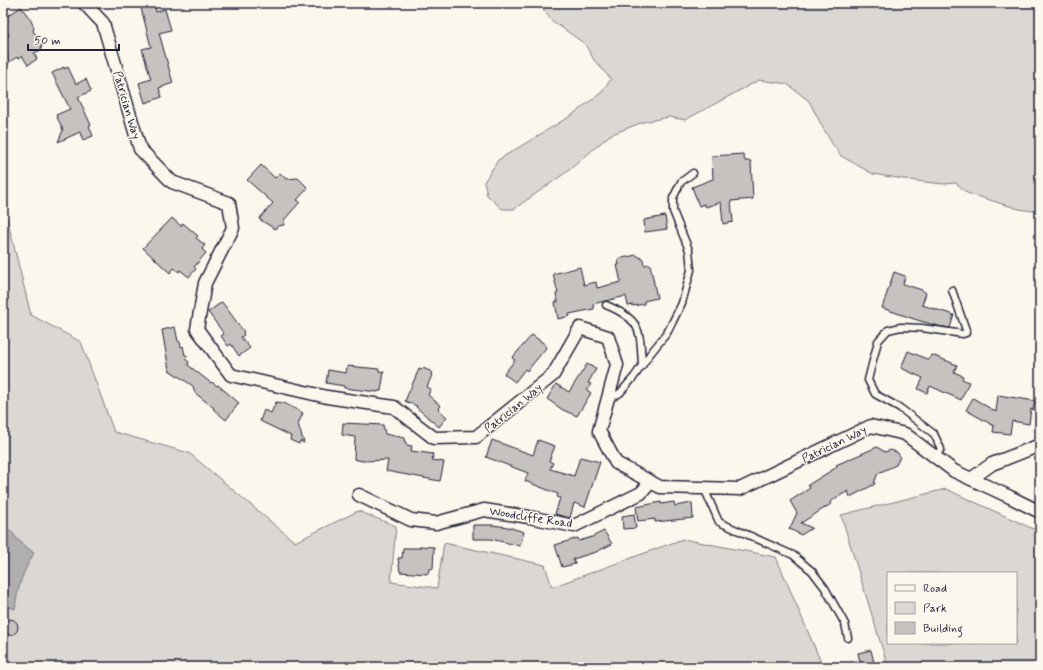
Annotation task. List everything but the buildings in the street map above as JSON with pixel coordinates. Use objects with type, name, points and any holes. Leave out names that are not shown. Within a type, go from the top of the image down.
[{"type":"street","name":"Patrician Way","points":[[84,3],[103,23],[140,149],[172,182],[229,203],[233,228],[205,283],[197,329],[231,375],[327,397],[394,407],[434,438],[476,437],[553,375],[580,328],[608,337],[617,365],[599,431],[616,463],[660,487],[740,489],[871,426],[905,434],[954,471],[1010,496],[1040,512]]},
{"type":"street","points":[[970,479],[992,464],[1040,445]]},
{"type":"street","name":"Woodcliffe Road","points":[[360,495],[411,520],[436,523],[484,510],[529,516],[574,526],[641,493],[651,482]]},
{"type":"lane","points":[[608,400],[620,393],[634,377],[667,333],[682,303],[691,270],[689,250],[673,211],[673,198],[681,182],[693,173]]},
{"type":"lane","points":[[935,457],[941,449],[934,434],[900,408],[875,394],[868,380],[878,341],[888,330],[901,327],[922,328],[963,334],[966,333],[952,290]]},
{"type":"lane","points":[[606,305],[631,318],[636,326],[640,340],[642,366]]},
{"type":"lane","points":[[704,488],[719,522],[793,555],[812,571],[825,588],[845,624],[848,638]]},
{"type":"green space","points":[[539,3],[1040,3],[1040,212],[1019,209],[967,193],[956,183],[943,184],[873,174],[841,156],[823,128],[809,101],[787,84],[759,80],[685,120],[669,117],[643,122],[610,135],[568,171],[514,209],[502,209],[487,195],[484,182],[498,160],[572,115],[602,92],[611,79],[594,60],[585,44],[551,20]]},
{"type":"green space","points":[[3,202],[31,315],[81,342],[114,432],[189,453],[295,542],[358,511],[396,526],[391,582],[437,588],[444,543],[545,565],[552,587],[683,539],[776,557],[823,667],[3,667]]},
{"type":"green space","points":[[946,489],[1040,532],[1040,667],[888,667],[841,515]]},
{"type":"shaded area","points":[[5,530],[10,530],[18,540],[34,553],[21,580],[15,609],[3,605],[3,532]]}]
